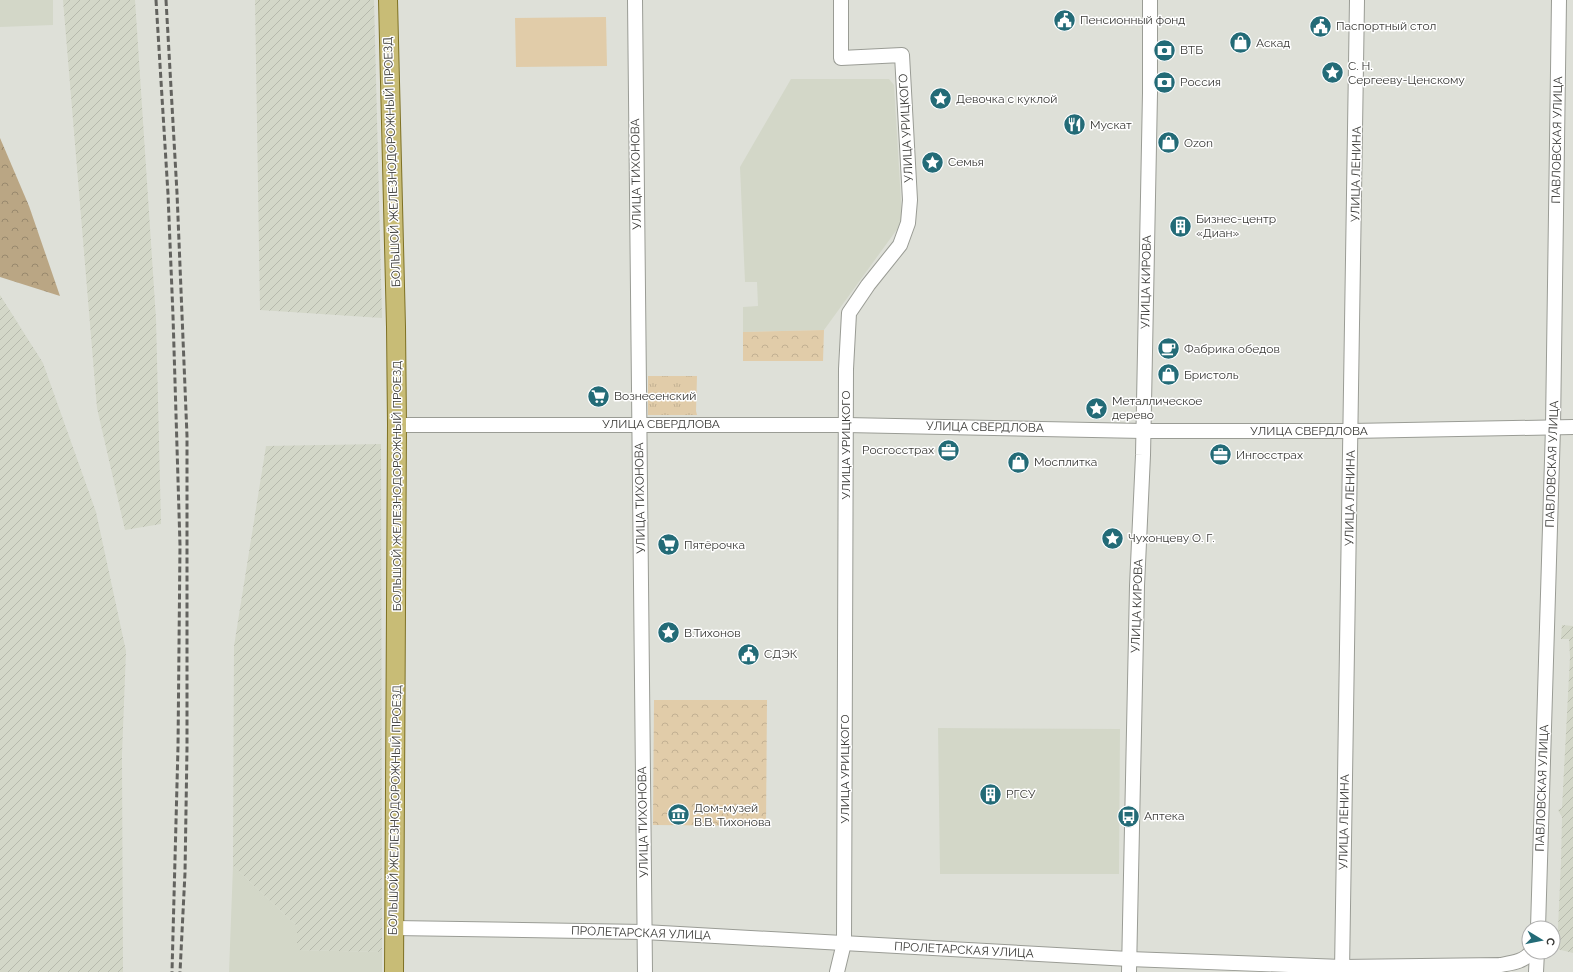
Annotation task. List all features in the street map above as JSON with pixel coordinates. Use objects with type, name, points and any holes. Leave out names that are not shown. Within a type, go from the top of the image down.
[{"type":"main road","name":"БОЛЬШОЙ ЖЕЛЕЗНОДОРОЖНЫЙ ПРОЕЗД","points":[[388,0],[397,425],[394,972]]},
{"type":"street","name":"УЛИЦА ТИХОНОВА","points":[[635,0],[645,972]]},
{"type":"street","name":"УЛИЦА УРИЦКОГО","points":[[837,972],[844,943],[846,369],[849,313],[868,285],[900,245],[908,223],[910,200],[902,55],[841,58],[841,0]]},
{"type":"street","name":"УЛИЦА КИРОВА","points":[[1129,966],[1137,586],[1143,430],[1150,93],[1150,0]]},
{"type":"street","name":"УЛИЦА ЛЕНИНА","points":[[1342,969],[1357,0]]},
{"type":"street","name":"ПАВЛОВСКАЯ УЛИЦА","points":[[1538,920],[1553,427],[1559,0]]},
{"type":"street","name":"УЛИЦА СВЕРДЛОВА","points":[[397,425],[846,425],[1143,430],[1351,431],[1573,427]]},
{"type":"street","name":"ПРОЛЕТАРСКАЯ УЛИЦА","points":[[394,928],[644,932],[844,943],[1129,966],[1342,969],[1500,965],[1521,960]]},
{"type":"street","points":[[1536,960],[1536,972]]},
{"type":"shaded area","points":[[0,0],[53,0],[53,25],[0,27]]},
{"type":"shaded area","points":[[63,0],[135,0],[156,319],[161,524],[125,530],[97,408]]},
{"type":"shaded area","points":[[255,0],[374,0],[382,318],[260,310]]},
{"type":"shaded area","points":[[791,79],[889,79],[894,85],[902,218],[898,228],[824,330],[743,332],[743,307],[758,306],[757,282],[745,282],[740,167]]},
{"type":"shaded area","points":[[0,295],[43,363],[96,512],[126,651],[122,754],[123,972],[0,972]]},
{"type":"shaded area","points":[[381,444],[382,952],[297,950],[297,926],[233,866],[234,646],[266,446]]},
{"type":"shaded area","points":[[1562,625],[1573,626],[1573,953],[1561,950],[1561,920],[1558,920],[1562,817],[1558,810],[1562,808],[1570,657],[1569,639],[1561,639]]},
{"type":"shaded area","points":[[938,728],[1120,729],[1119,874],[940,874]]},
{"type":"shaded area","points":[[233,866],[297,926],[297,950],[382,952],[382,972],[229,972]]},
{"type":"green space","points":[[606,17],[607,66],[516,67],[515,18]]},
{"type":"green space","points":[[0,138],[29,206],[60,296],[0,277]]},
{"type":"green space","points":[[824,330],[823,361],[743,361],[743,332]]},
{"type":"green space","points":[[648,376],[697,376],[697,415],[648,415]]},
{"type":"green space","points":[[654,700],[767,700],[766,826],[653,825]]},
{"type":"railway","points":[[156,0],[168,194],[180,545],[178,747],[172,972]]},
{"type":"railway","points":[[166,0],[177,193],[187,436],[187,748],[185,873],[180,972]]},
{"type":"place","name":"Пенсионный фонд","points":[[1065,20]]},
{"type":"place","name":"Паспортный стол","points":[[1320,26]]},
{"type":"place","name":"Аскад","points":[[1240,43]]},
{"type":"place","name":"ВТБ","points":[[1165,50]]},
{"type":"place","name":"С. Н. Сергееву-Ценскому","points":[[1332,73]]},
{"type":"place","name":"Россия","points":[[1164,82]]},
{"type":"place","name":"Девочка с куклой","points":[[940,99]]},
{"type":"place","name":"Мускат","points":[[1074,125]]},
{"type":"place","name":"Ozon","points":[[1168,143]]},
{"type":"place","name":"Семья","points":[[933,162]]},
{"type":"place","name":"Бизнес-центр «Диан»","points":[[1181,226]]},
{"type":"place","name":"Фабрика обедов","points":[[1168,349]]},
{"type":"place","name":"Бристоль","points":[[1169,375]]},
{"type":"place","name":"Вознесенский","points":[[599,396]]},
{"type":"place","name":"Металлическое дерево","points":[[1097,408]]},
{"type":"place","name":"Росгосстрах","points":[[949,450]]},
{"type":"place","name":"Ингосстрах","points":[[1221,455]]},
{"type":"place","name":"Мосплитка","points":[[1018,462]]},
{"type":"place","name":"Чухонцеву О. Г.","points":[[1113,538]]},
{"type":"place","name":"Пятёрочка","points":[[668,545]]},
{"type":"place","name":"В.Тихонов","points":[[669,633]]},
{"type":"place","name":"СДЭК","points":[[748,654]]},
{"type":"place","name":"РГСУ","points":[[991,794]]},
{"type":"place","name":"Дом-музей В.В. Тихонова","points":[[678,815]]},
{"type":"place","name":"Аптека","points":[[1128,816]]}]
